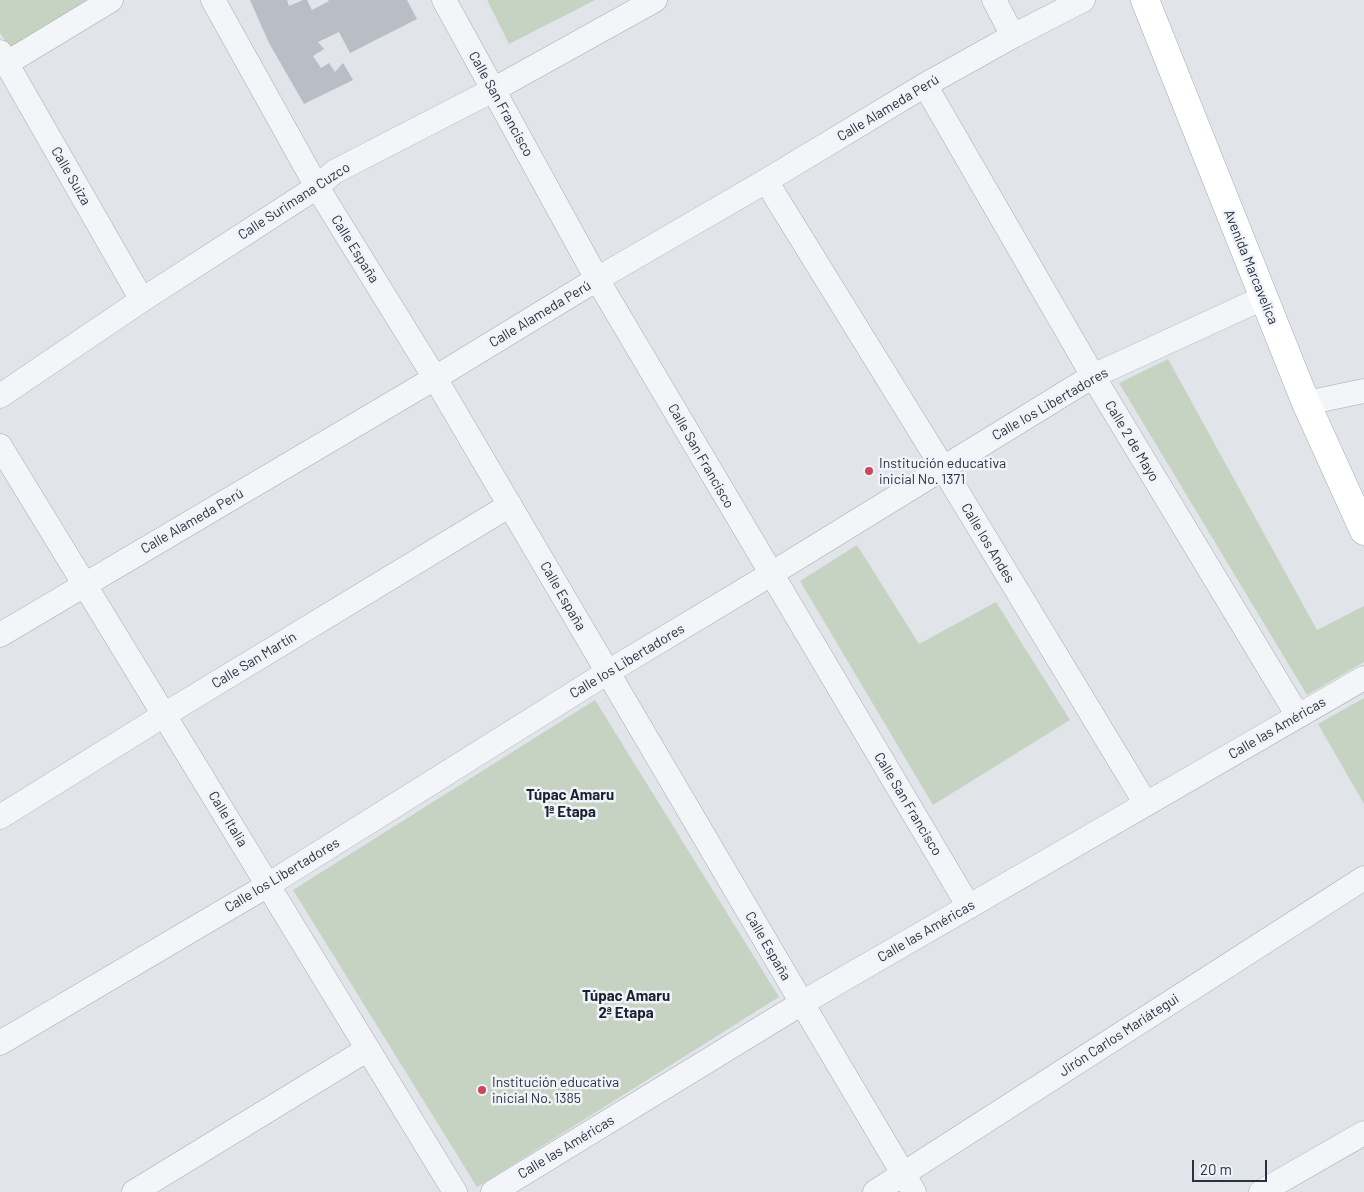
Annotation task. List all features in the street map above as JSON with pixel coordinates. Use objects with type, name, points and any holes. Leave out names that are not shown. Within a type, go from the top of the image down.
[{"type":"street","points":[[3,57],[111,0]]},
{"type":"street","name":"Calle España","points":[[213,0],[317,187],[435,378],[909,1183]]},
{"type":"street","name":"Calle San Francisco","points":[[444,0],[597,279],[969,907]]},
{"type":"street","name":"Calle Surimana Cuzco","points":[[0,396],[142,300],[317,187],[334,172],[493,90],[655,0]]},
{"type":"street","points":[[994,0],[1013,36]]},
{"type":"street","name":"Calle Alameda Perú","points":[[0,635],[435,378],[597,279],[926,86],[1013,36],[1083,0]]},
{"type":"street","name":"Avenida Marcavelica","points":[[1145,0],[1306,404],[1364,532]]},
{"type":"street","name":"Calle Suiza","points":[[3,57],[142,300]]},
{"type":"street","name":"Calle 2 de Mayo","points":[[926,86],[1093,376],[1298,716]]},
{"type":"street","name":"Calle los Andes","points":[[766,181],[1146,804]]},
{"type":"street","name":"Calle los Libertadores","points":[[0,1043],[268,885],[608,672],[1093,376],[1263,298]]},
{"type":"street","points":[[1306,404],[1364,391]]},
{"type":"street","name":"Calle Italia","points":[[0,446],[455,1192]]},
{"type":"street","name":"Calle San Martín","points":[[0,817],[510,505]]},
{"type":"street","name":"Calle las Américas","points":[[493,1192],[802,1003],[1364,678]]},
{"type":"street","name":"Jirón Carlos Mariátegui","points":[[875,1192],[909,1183],[1364,878]]},
{"type":"street","points":[[134,1192],[368,1049]]},
{"type":"street","points":[[1261,1192],[1364,1133]]},
{"type":"green space","points":[[0,0],[94,0],[11,50],[0,33]]},
{"type":"green space","points":[[487,0],[595,0],[509,44]]},
{"type":"green space","points":[[1168,359],[1317,630],[1364,606],[1364,662],[1307,695],[1119,383]]},
{"type":"green space","points":[[857,545],[919,644],[996,602],[1070,720],[933,805],[800,581]]},
{"type":"green space","points":[[1364,698],[1364,804],[1318,724]]},
{"type":"green space","points":[[595,700],[779,997],[477,1187],[293,890]]},
{"type":"building","points":[[250,0],[287,0],[289,6],[307,0],[312,10],[328,0],[407,0],[417,19],[350,53],[339,32],[318,42],[324,49],[313,56],[321,68],[329,63],[335,72],[343,63],[353,80],[304,104],[269,43]]},
{"type":"place","name":"Institución educativa inicial No. 1371","points":[[869,471]]},
{"type":"place","name":"Institución educativa inicial No. 1385","points":[[482,1090]]},
{"type":"district","name":"Túpac Amaru 1ª Etapa","points":[[570,804]]},
{"type":"district","name":"Túpac Amaru 2ª Etapa","points":[[626,1004]]}]
